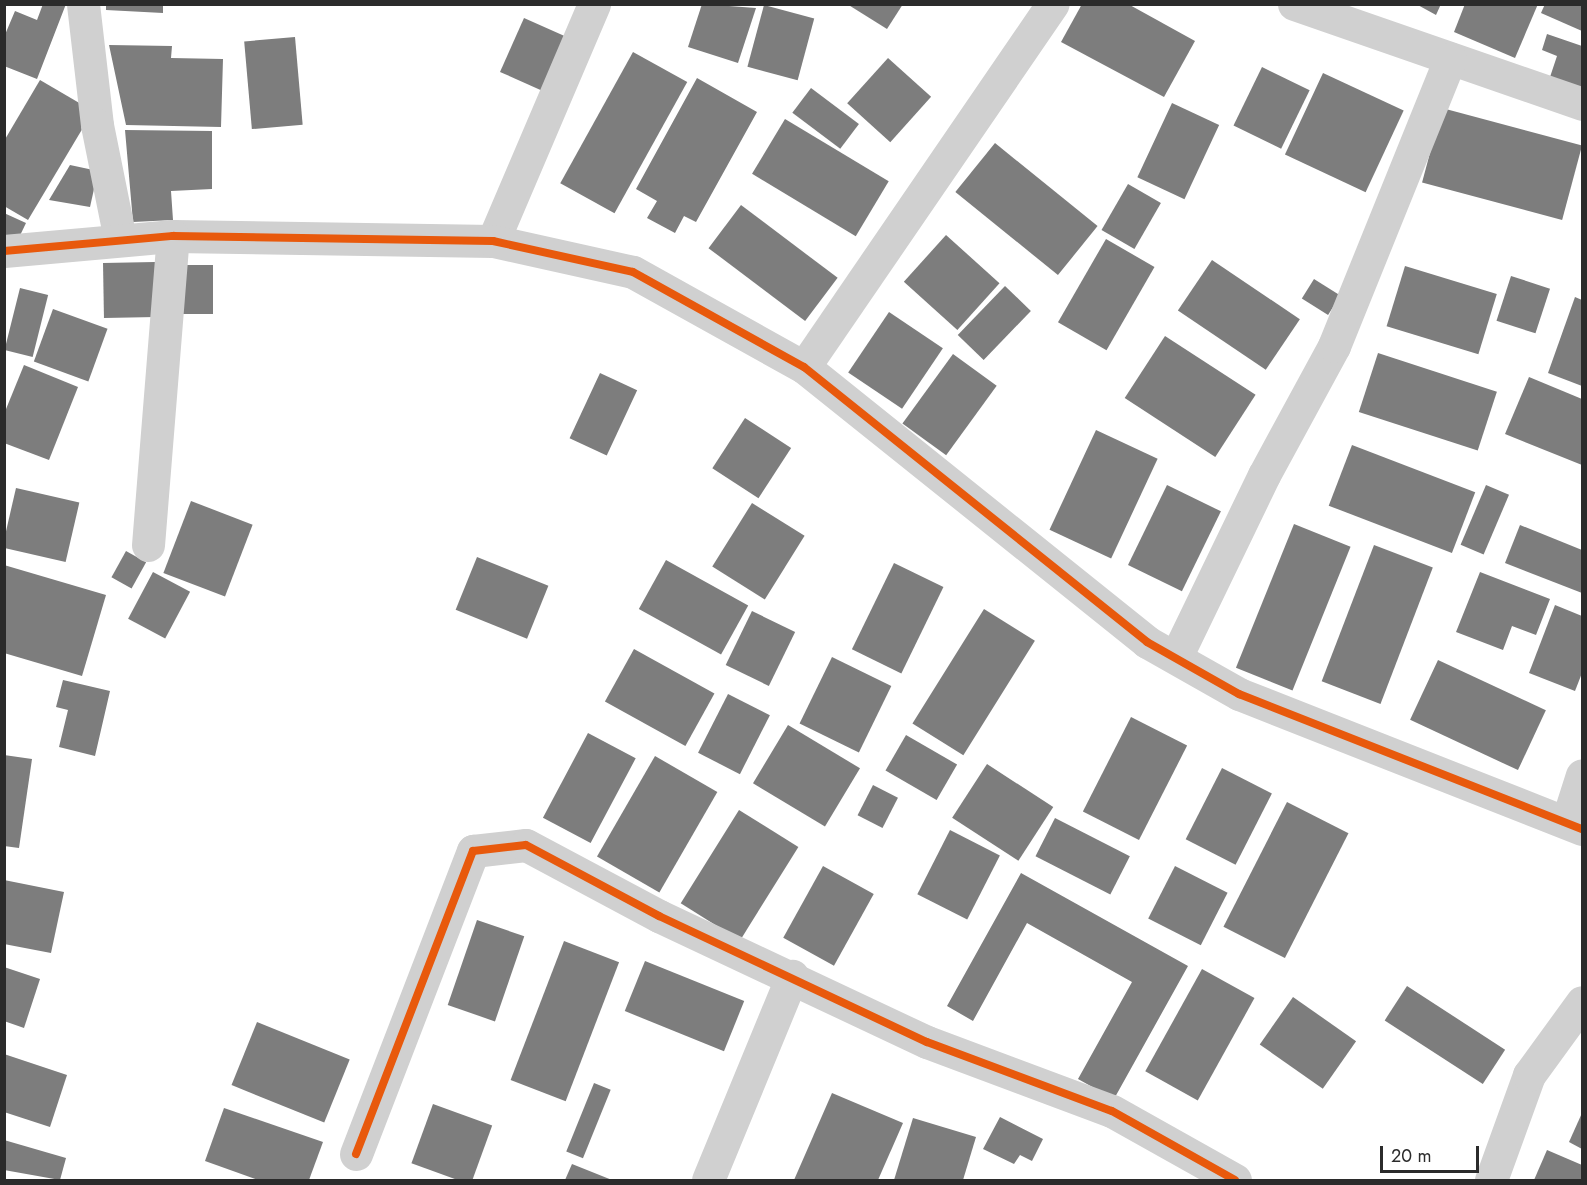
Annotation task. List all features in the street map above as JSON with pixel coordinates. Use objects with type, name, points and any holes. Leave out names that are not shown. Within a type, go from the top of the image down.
[{"type":"street","points":[[83,4],[99,134],[120,239]]},
{"type":"street","points":[[493,241],[594,4]]},
{"type":"street","points":[[804,368],[1053,4]]},
{"type":"street","points":[[1294,4],[1582,104]]},
{"type":"street","points":[[1176,657],[1264,475],[1334,346],[1450,59]]},
{"type":"street","points":[[148,545],[173,236]]},
{"type":"street","points":[[4,250],[173,236],[493,241],[633,272],[804,368],[1147,642],[1239,694],[1575,826],[1582,775]]},
{"type":"street","points":[[356,1154],[473,851],[526,845],[659,916],[792,976],[927,1042],[1112,1111],[1235,1180]]},
{"type":"street","points":[[708,1180],[792,976]]},
{"type":"street","points":[[1491,1180],[1529,1075],[1582,1002]]},
{"type":"building","points":[[43,4],[66,4],[37,79],[4,66],[4,37],[15,11],[37,20]]},
{"type":"building","points":[[106,4],[163,4],[163,13],[106,10]]},
{"type":"building","points":[[702,4],[756,8],[738,63],[688,47]]},
{"type":"building","points":[[847,4],[903,4],[887,29]]},
{"type":"building","points":[[1082,4],[1128,4],[1195,41],[1164,97],[1061,42]]},
{"type":"building","points":[[1416,4],[1441,4],[1436,15]]},
{"type":"building","points":[[1465,4],[1538,4],[1515,58],[1454,32]]},
{"type":"building","points":[[1545,4],[1582,4],[1582,31],[1541,13]]},
{"type":"building","points":[[764,5],[814,18],[798,80],[747,67]]},
{"type":"building","points":[[524,18],[568,38],[544,91],[500,72]]},
{"type":"building","points":[[1547,34],[1582,46],[1582,93],[1549,80],[1557,56],[1542,50]]},
{"type":"building","points":[[295,37],[303,125],[252,129],[244,41]]},
{"type":"building","points":[[109,45],[172,46],[171,58],[223,59],[221,127],[126,125]]},
{"type":"building","points":[[633,52],[687,82],[615,213],[560,183]]},
{"type":"building","points":[[888,58],[931,97],[890,142],[847,103]]},
{"type":"building","points":[[1262,67],[1310,90],[1281,149],[1234,125]]},
{"type":"building","points":[[1323,73],[1404,111],[1366,192],[1285,155]]},
{"type":"building","points":[[697,78],[757,112],[696,222],[684,216],[675,233],[647,218],[657,201],[636,189]]},
{"type":"building","points":[[40,80],[93,111],[28,220],[4,206],[4,141]]},
{"type":"building","points":[[811,88],[859,124],[840,149],[792,113]]},
{"type":"building","points":[[1172,103],[1219,125],[1184,199],[1137,177]]},
{"type":"building","points":[[1442,108],[1582,146],[1562,220],[1422,182]]},
{"type":"building","points":[[785,119],[889,181],[856,236],[752,174]]},
{"type":"building","points":[[125,130],[212,131],[212,189],[171,191],[173,220],[133,222]]},
{"type":"building","points":[[995,143],[1098,226],[1058,275],[955,192]]},
{"type":"building","points":[[70,165],[98,171],[90,207],[49,200]]},
{"type":"building","points":[[1128,184],[1161,203],[1134,249],[1102,230]]},
{"type":"building","points":[[741,205],[838,278],[805,321],[709,248]]},
{"type":"building","points":[[4,213],[26,223],[15,246],[4,241]]},
{"type":"building","points":[[946,235],[1000,283],[957,330],[904,282]]},
{"type":"building","points":[[1106,239],[1154,267],[1106,350],[1058,322]]},
{"type":"building","points":[[1212,260],[1300,319],[1266,370],[1178,311]]},
{"type":"building","points":[[155,262],[156,317],[104,318],[103,263]]},
{"type":"building","points":[[174,265],[213,265],[213,314],[174,314]]},
{"type":"building","points":[[1405,266],[1497,294],[1478,354],[1387,326]]},
{"type":"building","points":[[1511,276],[1550,289],[1535,333],[1496,321]]},
{"type":"building","points":[[1314,279],[1340,295],[1328,315],[1302,299]]},
{"type":"building","points":[[1005,286],[1031,311],[984,360],[958,335]]},
{"type":"building","points":[[20,288],[48,295],[33,357],[5,350]]},
{"type":"building","points":[[1575,297],[1582,300],[1582,386],[1548,373]]},
{"type":"building","points":[[53,309],[108,329],[88,381],[34,362]]},
{"type":"building","points":[[889,312],[943,348],[902,409],[848,373]]},
{"type":"building","points":[[1165,336],[1256,395],[1215,457],[1125,398]]},
{"type":"building","points":[[1378,353],[1497,392],[1478,451],[1359,412]]},
{"type":"building","points":[[953,354],[997,386],[946,455],[902,424]]},
{"type":"building","points":[[24,365],[78,387],[49,460],[4,443],[4,414]]},
{"type":"building","points":[[600,373],[637,390],[607,456],[570,438]]},
{"type":"building","points":[[1529,377],[1582,399],[1582,465],[1505,434]]},
{"type":"building","points":[[745,418],[791,448],[758,498],[712,468]]},
{"type":"building","points":[[1096,430],[1158,459],[1111,558],[1050,530]]},
{"type":"building","points":[[1352,445],[1475,492],[1452,553],[1329,506]]},
{"type":"building","points":[[1167,485],[1221,511],[1182,591],[1128,565]]},
{"type":"building","points":[[1486,485],[1509,495],[1484,555],[1461,545]]},
{"type":"building","points":[[16,488],[79,503],[66,562],[4,548]]},
{"type":"building","points":[[191,501],[253,525],[225,597],[163,573]]},
{"type":"building","points":[[752,503],[805,536],[765,599],[712,567]]},
{"type":"building","points":[[1294,524],[1351,547],[1292,691],[1236,668]]},
{"type":"building","points":[[1520,525],[1582,550],[1582,593],[1505,563]]},
{"type":"building","points":[[1374,545],[1433,568],[1380,704],[1322,681]]},
{"type":"building","points":[[126,551],[146,562],[132,588],[111,577]]},
{"type":"building","points":[[477,557],[548,586],[527,639],[456,610]]},
{"type":"building","points":[[666,560],[748,606],[721,655],[639,609]]},
{"type":"building","points":[[894,563],[943,587],[901,673],[852,649]]},
{"type":"building","points":[[4,565],[106,595],[82,676],[4,653]]},
{"type":"building","points":[[153,572],[190,592],[165,639],[128,619]]},
{"type":"building","points":[[1480,572],[1550,599],[1536,635],[1512,626],[1503,650],[1456,632]]},
{"type":"building","points":[[1555,605],[1582,616],[1582,673],[1575,691],[1529,673]]},
{"type":"building","points":[[984,609],[1035,641],[963,755],[912,723]]},
{"type":"building","points":[[752,611],[795,632],[769,686],[726,665]]},
{"type":"building","points":[[634,649],[714,694],[685,746],[605,701]]},
{"type":"building","points":[[832,657],[891,686],[859,752],[800,724]]},
{"type":"building","points":[[1438,660],[1546,710],[1518,770],[1410,720]]},
{"type":"building","points":[[63,680],[110,691],[95,756],[59,747],[68,710],[56,707]]},
{"type":"building","points":[[728,694],[770,715],[740,774],[698,753]]},
{"type":"building","points":[[1131,717],[1187,746],[1139,840],[1083,811]]},
{"type":"building","points":[[788,725],[860,768],[825,827],[753,783]]},
{"type":"building","points":[[588,733],[636,758],[591,843],[543,818]]},
{"type":"building","points":[[906,735],[957,764],[937,800],[886,771]]},
{"type":"building","points":[[4,755],[32,759],[19,848],[4,846]]},
{"type":"building","points":[[655,756],[717,792],[659,892],[597,856]]},
{"type":"building","points":[[987,764],[1053,807],[1018,861],[952,818]]},
{"type":"building","points":[[1222,768],[1272,793],[1236,865],[1186,839]]},
{"type":"building","points":[[873,785],[898,798],[883,828],[858,815]]},
{"type":"building","points":[[1287,802],[1348,833],[1285,958],[1223,927]]},
{"type":"building","points":[[739,810],[798,847],[740,940],[681,903]]},
{"type":"building","points":[[1055,818],[1130,856],[1110,894],[1035,856]]},
{"type":"building","points":[[950,830],[1000,855],[967,920],[917,894]]},
{"type":"building","points":[[823,866],[874,894],[834,966],[783,938]]},
{"type":"building","points":[[1175,866],[1228,893],[1201,945],[1148,919]]},
{"type":"building","points":[[1021,873],[1188,966],[1114,1099],[1078,1079],[1132,982],[1027,923],[973,1021],[947,1006]]},
{"type":"building","points":[[4,880],[64,892],[51,953],[4,944]]},
{"type":"building","points":[[477,920],[524,936],[495,1021],[448,1005]]},
{"type":"building","points":[[564,941],[619,962],[566,1101],[511,1080]]},
{"type":"building","points":[[645,961],[744,1001],[724,1051],[625,1011]]},
{"type":"building","points":[[4,967],[40,979],[24,1028],[4,1021]]},
{"type":"building","points":[[1202,969],[1254,998],[1198,1100],[1145,1071]]},
{"type":"building","points":[[1407,986],[1505,1050],[1483,1084],[1385,1020]]},
{"type":"building","points":[[1293,997],[1356,1041],[1323,1089],[1260,1045]]},
{"type":"building","points":[[257,1022],[350,1059],[324,1123],[232,1085]]},
{"type":"building","points":[[4,1054],[67,1075],[50,1127],[4,1112]]},
{"type":"building","points":[[594,1083],[611,1090],[583,1158],[566,1152]]},
{"type":"building","points":[[832,1093],[903,1123],[878,1180],[794,1180]]},
{"type":"building","points":[[433,1104],[492,1126],[472,1180],[458,1180],[411,1163]]},
{"type":"building","points":[[224,1108],[323,1142],[309,1180],[258,1180],[205,1161]]},
{"type":"building","points":[[1582,1113],[1582,1149],[1569,1142]]},
{"type":"building","points":[[1000,1117],[1043,1139],[1032,1161],[1020,1155],[1014,1164],[983,1149]]},
{"type":"building","points":[[913,1118],[976,1137],[963,1180],[894,1180]]},
{"type":"building","points":[[4,1140],[66,1158],[60,1180],[4,1170]]},
{"type":"building","points":[[1547,1150],[1582,1165],[1582,1180],[1534,1180]]},
{"type":"building","points":[[572,1164],[612,1180],[565,1180]]},
{"type":"cycle path","points":[[4,251],[173,236],[493,241],[633,272],[804,367],[1147,642],[1239,694],[1582,829]]},
{"type":"cycle path","points":[[356,1154],[473,851],[526,845],[659,916],[927,1042],[1112,1111],[1235,1180]]}]
